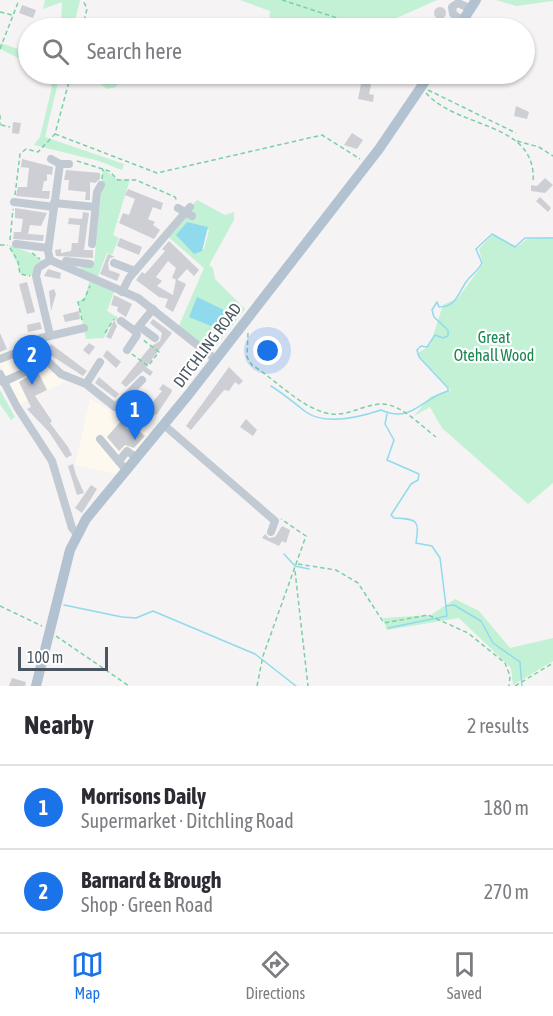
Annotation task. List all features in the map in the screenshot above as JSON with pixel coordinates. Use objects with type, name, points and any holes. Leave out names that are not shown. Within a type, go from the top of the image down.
[{"type":"main road","points":[[464,18],[472,4]]},
{"type":"main road","name":"DITCHLING ROAD","points":[[36,686],[76,534],[105,494],[137,458],[368,163],[424,84]]},
{"type":"street","points":[[46,157],[66,163],[54,205],[48,248],[50,260]]},
{"type":"street","points":[[92,244],[97,192],[101,185]]},
{"type":"street","points":[[14,202],[95,207]]},
{"type":"street","points":[[122,292],[135,271],[186,211]]},
{"type":"street","points":[[16,244],[48,248]]},
{"type":"street","points":[[50,260],[38,268],[36,276],[46,336],[84,328]]},
{"type":"street","points":[[50,260],[138,298],[214,359]]},
{"type":"street","points":[[66,261],[90,264]]},
{"type":"street","points":[[76,273],[78,262]]},
{"type":"street","points":[[114,263],[135,271]]},
{"type":"street","points":[[127,350],[153,309]]},
{"type":"street","points":[[123,322],[155,338]]},
{"type":"street","points":[[0,359],[18,352],[40,354],[61,374],[86,384],[115,407],[142,380]]},
{"type":"street","points":[[86,384],[100,362]]},
{"type":"street","points":[[23,373],[2,378],[52,461],[72,528],[76,534]]},
{"type":"street","points":[[164,424],[275,521],[271,532]]},
{"type":"street","points":[[100,439],[126,470]]},
{"type":"street","points":[[118,460],[127,451],[137,458]]},
{"type":"path","points":[[0,49],[19,0]]},
{"type":"path","points":[[83,0],[87,9],[85,18]]},
{"type":"path","points":[[282,0],[337,18]]},
{"type":"path","points":[[0,12],[13,15]]},
{"type":"path","points":[[38,152],[55,134],[68,84]]},
{"type":"path","points":[[422,87],[516,133]]},
{"type":"path","points":[[422,87],[443,109],[516,141],[538,147],[553,156]]},
{"type":"path","points":[[0,115],[0,125],[10,127]]},
{"type":"path","points":[[55,134],[157,173],[322,135],[368,163]]},
{"type":"path","points":[[516,141],[534,168],[533,183]]},
{"type":"path","points":[[36,276],[20,274],[18,261],[10,251],[14,202],[20,154],[26,149],[46,157]]},
{"type":"path","points":[[66,163],[103,168],[118,180],[136,180],[175,197],[186,211]]},
{"type":"path","points":[[101,185],[103,168]]},
{"type":"path","points":[[84,328],[78,302],[84,300],[93,279]]},
{"type":"path","points":[[105,333],[114,318],[122,325],[123,322]]},
{"type":"path","points":[[243,322],[247,325],[249,336],[246,347],[247,357],[252,365],[304,402],[323,412],[336,415],[380,404],[392,406],[436,437]]},
{"type":"path","points":[[127,350],[148,366],[159,352],[138,331]]},
{"type":"path","points":[[257,686],[261,661],[298,564],[306,536],[275,515],[270,518]]},
{"type":"path","points":[[298,564],[336,570],[358,583],[384,623],[428,615],[468,633],[505,663],[510,676],[509,686]]},
{"type":"path","points":[[295,570],[308,686]]},
{"type":"path","points":[[0,606],[49,630],[129,686]]},
{"type":"path","points":[[514,686],[553,663]]},
{"type":"shaded area","points":[[21,354],[38,358],[36,361],[65,382],[19,405],[0,364]]},
{"type":"shaded area","points":[[90,399],[151,435],[117,474],[75,465]]},
{"type":"green space","points":[[45,0],[80,0],[76,18],[61,18],[62,2],[43,9]]},
{"type":"green space","points":[[240,0],[437,0],[396,18],[270,18],[270,11]]},
{"type":"green space","points":[[496,0],[553,0],[553,1],[516,6]]},
{"type":"green space","points":[[0,43],[18,49],[18,58],[0,49]]},
{"type":"green space","points":[[50,84],[58,84],[45,137],[124,164],[122,170],[99,161],[34,145],[40,137],[52,87]]},
{"type":"green space","points":[[100,84],[117,84],[116,87],[107,89]]},
{"type":"green space","points":[[103,169],[118,180],[130,179],[113,235],[119,238],[112,255],[107,253],[96,281],[115,289],[107,311],[122,320],[120,323],[113,319],[104,338],[86,339],[78,302],[85,297],[90,279],[80,274],[81,263],[94,264],[101,194],[98,190],[102,182]]},
{"type":"green space","points":[[197,200],[225,215],[234,212],[234,220],[209,265],[213,268],[215,279],[245,309],[209,355],[178,328],[204,268],[166,235]],"holes":[[[187,222],[209,230],[204,249],[198,250]]]},
{"type":"green space","name":"Great Otehall Wood","points":[[493,234],[517,247],[527,239],[553,237],[553,483],[528,504],[442,428],[430,407],[414,416],[430,397],[451,390],[417,354],[430,345],[443,305],[458,298],[483,264],[479,249]]},
{"type":"green space","points":[[9,245],[33,254],[45,263],[36,276],[22,275]]},
{"type":"green space","points":[[0,390],[15,417],[11,420],[0,404]]},
{"type":"green space","points":[[455,599],[479,611],[510,648],[553,638],[553,661],[513,685],[511,668],[459,618],[387,630],[383,618],[431,615]]},
{"type":"water","points":[[187,222],[208,227],[202,251],[194,254],[176,235]]},
{"type":"water","points":[[197,297],[230,315],[218,329],[189,317]]},
{"type":"building","points":[[22,5],[36,10],[33,18],[19,13]]},
{"type":"building","points":[[438,7],[446,11],[443,18],[437,18],[434,15]]},
{"type":"building","points":[[361,84],[371,85],[369,94],[374,95],[373,102],[358,99]]},
{"type":"building","points":[[516,106],[529,112],[527,119],[514,116]]},
{"type":"building","points":[[13,122],[21,123],[19,134],[12,133]]},
{"type":"building","points":[[352,133],[363,140],[357,149],[344,145]]},
{"type":"building","points":[[22,159],[53,167],[52,175],[47,174],[47,181],[44,181],[42,191],[50,191],[49,199],[16,196],[18,187],[27,187],[29,168],[21,167]]},
{"type":"building","points":[[66,170],[100,173],[100,179],[95,183],[90,182],[90,200],[85,200],[86,192],[68,190],[69,180],[64,180]]},
{"type":"building","points":[[545,178],[553,185],[545,193],[531,191],[531,185],[537,186]]},
{"type":"building","points":[[128,189],[163,203],[161,210],[153,207],[148,219],[155,222],[153,225],[160,230],[154,239],[119,223],[123,213],[129,215],[135,199],[125,195]]},
{"type":"building","points":[[540,197],[551,208],[548,212],[536,201]]},
{"type":"building","points":[[15,208],[47,213],[41,226],[30,225],[28,234],[44,235],[43,241],[13,239],[14,232],[21,232],[23,219],[15,218]]},
{"type":"building","points":[[83,212],[89,213],[84,250],[93,250],[93,258],[56,256],[55,250],[61,249],[61,253],[71,251],[72,243],[78,243],[80,225],[68,224],[69,218],[82,219]]},
{"type":"building","points":[[120,238],[142,247],[139,255],[117,246]]},
{"type":"building","points":[[169,241],[199,270],[194,276],[187,269],[177,280],[186,284],[173,312],[165,307],[168,299],[159,297],[136,280],[142,272],[145,274],[165,251],[162,249]],"holes":[[[168,261],[176,268],[172,278],[176,280],[173,295],[157,286],[162,281],[156,277]]]},
{"type":"building","points":[[108,254],[115,257],[110,258],[108,263],[109,270],[120,274],[117,281],[100,274]]},
{"type":"building","points":[[48,269],[61,273],[60,279],[44,276]]},
{"type":"building","points":[[27,282],[35,312],[27,314],[19,284]]},
{"type":"building","points":[[54,289],[56,294],[51,311],[49,291]]},
{"type":"building","points":[[114,295],[132,304],[126,317],[117,311],[118,307],[111,305]]},
{"type":"building","points":[[79,311],[80,319],[65,322],[63,315]]},
{"type":"building","points":[[153,319],[172,333],[146,367],[153,372],[150,376],[143,371],[126,387],[121,383],[150,347],[160,341],[162,333],[150,323]]},
{"type":"building","points":[[114,320],[117,326],[111,339],[106,337]]},
{"type":"building","points":[[40,322],[42,329],[28,332],[27,325]]},
{"type":"building","points":[[0,333],[7,349],[0,352]]},
{"type":"building","points":[[89,343],[95,347],[89,355],[83,350]]},
{"type":"building","points":[[51,344],[87,371],[83,376],[49,354],[47,350]]},
{"type":"building","points":[[107,350],[121,362],[116,368],[103,356]]},
{"type":"building","points":[[229,367],[243,381],[239,385],[235,382],[229,391],[224,390],[191,430],[186,426]]},
{"type":"building","points":[[37,370],[47,390],[35,396],[72,455],[66,458],[49,432],[27,409],[31,407],[19,382]]},
{"type":"building","points":[[99,377],[119,394],[115,398],[95,383]]},
{"type":"building","points":[[163,384],[172,390],[171,393],[157,414],[149,418],[139,431],[145,436],[134,448],[125,445],[119,451],[107,437],[120,422],[129,430],[162,391],[159,389]]},
{"type":"building","points":[[246,419],[257,430],[253,436],[240,427]]},
{"type":"building","points":[[73,464],[84,493],[77,495],[68,466]]},
{"type":"building","points":[[91,485],[97,489],[82,513],[75,508]]},
{"type":"building","points":[[282,526],[290,530],[286,543],[282,541],[279,546],[262,538],[265,534],[269,538],[275,537]]},
{"type":"building","points":[[12,678],[26,682],[25,686],[9,686]]},
{"type":"waterway","points":[[271,386],[306,412],[323,419],[343,419],[381,410],[401,414],[409,412],[448,391],[448,388],[419,357],[417,350],[421,346],[427,347],[435,335],[443,338],[448,336],[448,330],[434,317],[432,310],[437,302],[439,307],[453,302],[480,266],[482,263],[476,249],[492,234],[515,247],[525,238],[553,238]]},
{"type":"waterway","points":[[387,414],[385,424],[394,440],[387,460],[419,474],[418,480],[411,484],[391,515],[394,518],[408,519],[416,523],[416,543],[432,546],[440,558],[446,606],[454,605],[481,621],[493,643],[520,662],[522,686]]},
{"type":"waterway","points":[[284,554],[295,566],[309,569]]},
{"type":"waterway","points":[[64,605],[136,618],[153,611],[255,654],[296,686]]},
{"type":"waterway","points":[[388,628],[447,616],[446,606]]},
{"type":"place","name":"Barnard & Brough","points":[[32,385]]},
{"type":"place","name":"Morrisons Daily","points":[[135,440]]}]
